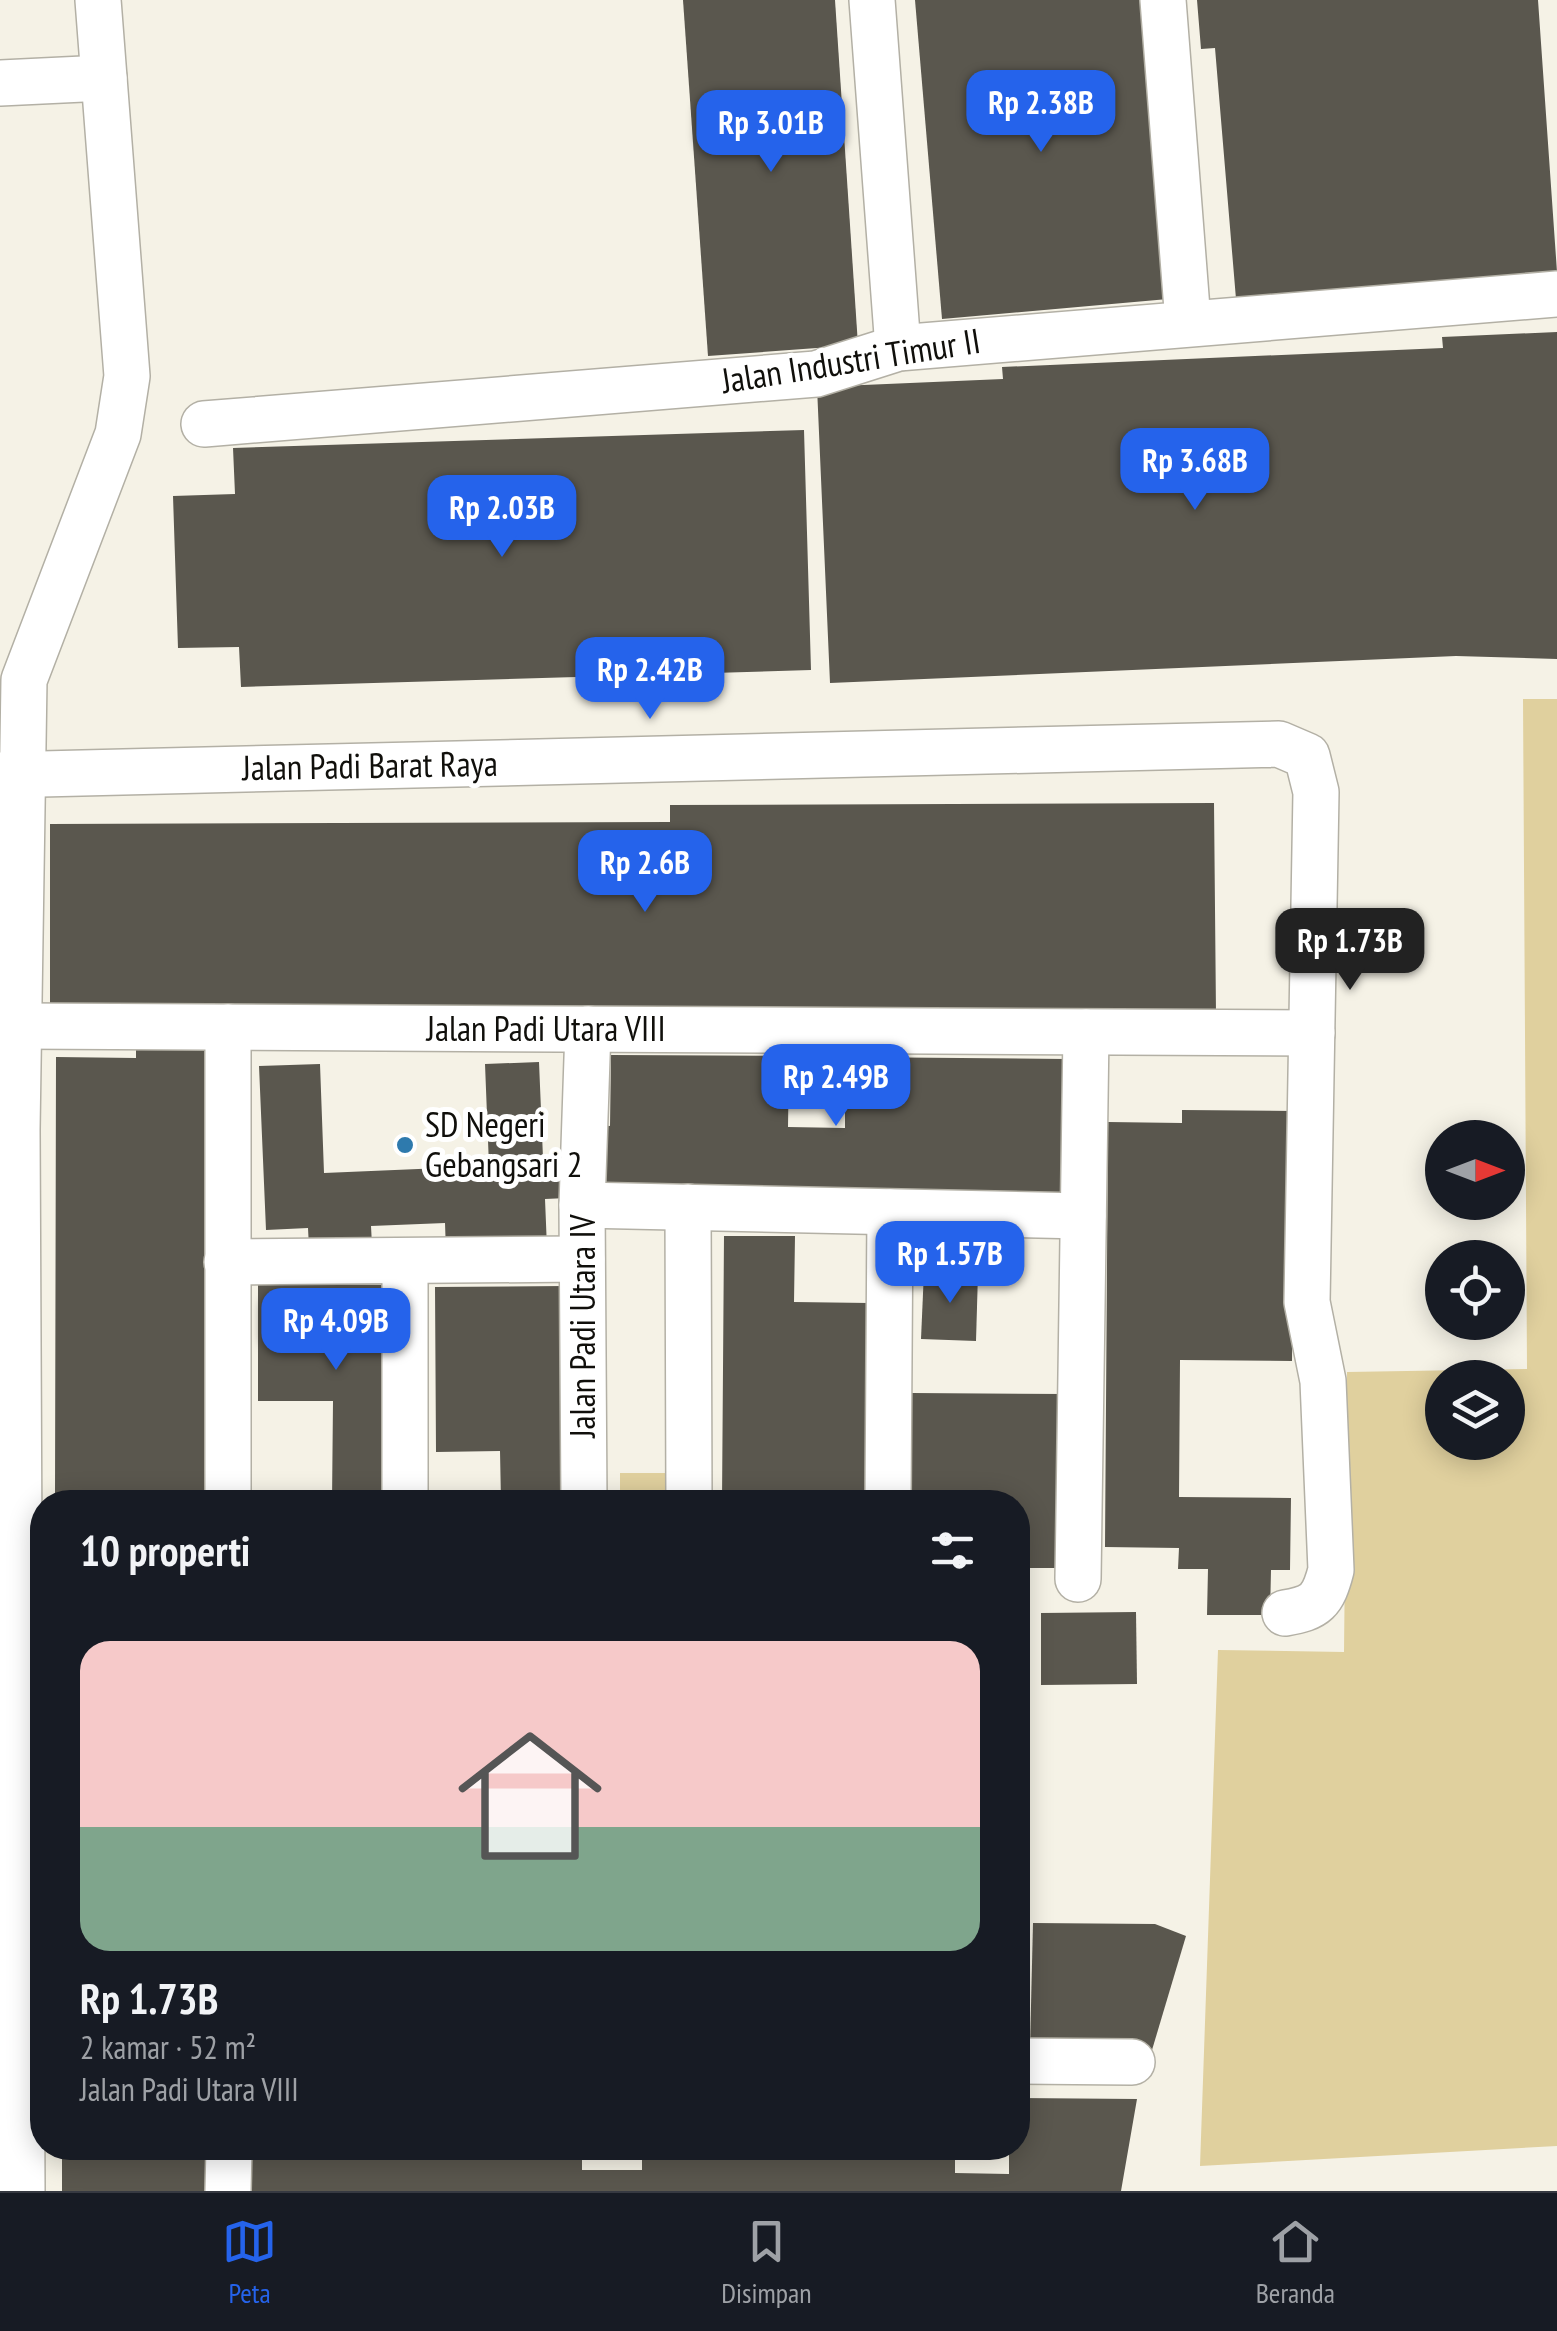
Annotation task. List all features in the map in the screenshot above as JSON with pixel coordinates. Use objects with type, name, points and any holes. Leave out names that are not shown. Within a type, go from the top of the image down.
[{"type":"street","points":[[22,2191],[9,1130],[19,1026],[17,759],[12,673],[113,449],[126,376],[98,0]]},
{"type":"street","points":[[872,0],[898,348]]},
{"type":"street","points":[[1163,0],[1188,322]]},
{"type":"street","points":[[0,83],[104,78]]},
{"type":"street","name":"Jalan Industri Timur II","points":[[204,424],[816,374],[898,348],[1557,294]]},
{"type":"street","name":"Jalan Padi Barat Raya","points":[[17,759],[1279,744],[1307,756],[1316,792],[1312,1033]]},
{"type":"street","name":"Jalan Padi Utara VIII","points":[[19,1026],[1312,1033]]},
{"type":"street","points":[[228,1027],[228,1490]]},
{"type":"street","name":"Jalan Padi Utara IV","points":[[584,1490],[582,1205],[588,1029]]},
{"type":"street","points":[[1078,1579],[1086,1032]]},
{"type":"street","points":[[1285,1614],[1310,1609],[1324,1599],[1331,1570],[1324,1381],[1306,1302],[1312,1033]]},
{"type":"street","points":[[582,1205],[1083,1216]]},
{"type":"street","points":[[688,1207],[689,1490]]},
{"type":"street","points":[[888,1490],[890,1212]]},
{"type":"street","points":[[405,1260],[405,1490]]},
{"type":"street","points":[[227,1262],[582,1260]]},
{"type":"street","points":[[1030,2061],[1132,2062]]},
{"type":"street","points":[[228,2191],[229,2160]]},
{"type":"shaded area","points":[[1523,699],[1557,699],[1557,2146],[1200,2166],[1218,1650],[1344,1652],[1347,1372],[1425,1371],[1425,1460],[1525,1460]]},
{"type":"shaded area","points":[[620,1473],[666,1473],[666,1490],[620,1490]]},
{"type":"building","points":[[683,0],[835,0],[858,345],[708,356]]},
{"type":"building","points":[[915,0],[1142,0],[1168,299],[942,319]]},
{"type":"building","points":[[1197,0],[1538,0],[1557,272],[1236,299],[1215,48],[1201,49]]},
{"type":"building","points":[[1557,332],[1557,659],[1456,656],[830,683],[817,387],[1003,379],[1002,367],[1443,348],[1442,337]]},
{"type":"building","points":[[804,430],[811,670],[241,687],[239,647],[178,648],[173,496],[235,494],[233,448]]},
{"type":"building","points":[[1214,803],[1216,1015],[50,1019],[50,824],[670,822],[670,805]]},
{"type":"building","points":[[136,1048],[212,1049],[210,1490],[55,1490],[56,1057],[136,1058]]},
{"type":"building","points":[[611,1055],[789,1056],[788,1127],[845,1128],[845,1057],[1066,1059],[1064,1199],[599,1194],[600,1125],[610,1126]]},
{"type":"building","points":[[539,1062],[543,1158],[566,1158],[567,1198],[545,1199],[547,1248],[446,1252],[445,1223],[371,1226],[372,1245],[309,1248],[308,1228],[266,1230],[259,1066],[320,1064],[324,1173],[489,1166],[485,1064]]},
{"type":"building","points":[[1182,1110],[1294,1111],[1292,1361],[1180,1360],[1179,1497],[1291,1498],[1290,1570],[1271,1570],[1270,1615],[1207,1615],[1208,1569],[1178,1569],[1179,1548],[1105,1547],[1108,1122],[1182,1123]]},
{"type":"building","points":[[724,1236],[795,1236],[794,1302],[869,1303],[868,1490],[722,1490]]},
{"type":"building","points":[[924,1271],[978,1273],[976,1341],[921,1339]]},
{"type":"building","points":[[258,1284],[394,1285],[393,1490],[332,1490],[333,1401],[258,1401]]},
{"type":"building","points":[[565,1286],[566,1490],[501,1490],[500,1451],[436,1452],[435,1287]]},
{"type":"building","points":[[911,1393],[1064,1394],[1063,1568],[1030,1568],[1030,1490],[910,1490]]},
{"type":"building","points":[[1136,1612],[1137,1684],[1041,1685],[1041,1613]]},
{"type":"building","points":[[1033,1923],[1155,1924],[1186,1936],[1152,2050],[1030,2048]]},
{"type":"building","points":[[1030,2098],[1137,2099],[1121,2191],[249,2191],[249,2160],[582,2160],[582,2170],[642,2170],[642,2160],[955,2160],[955,2173],[1009,2174],[1009,2160],[1030,2160]]},
{"type":"building","points":[[62,2160],[211,2160],[211,2191],[62,2191]]},
{"type":"place","name":"SD Negeri Gebangsari 2","points":[[405,1145]]}]
